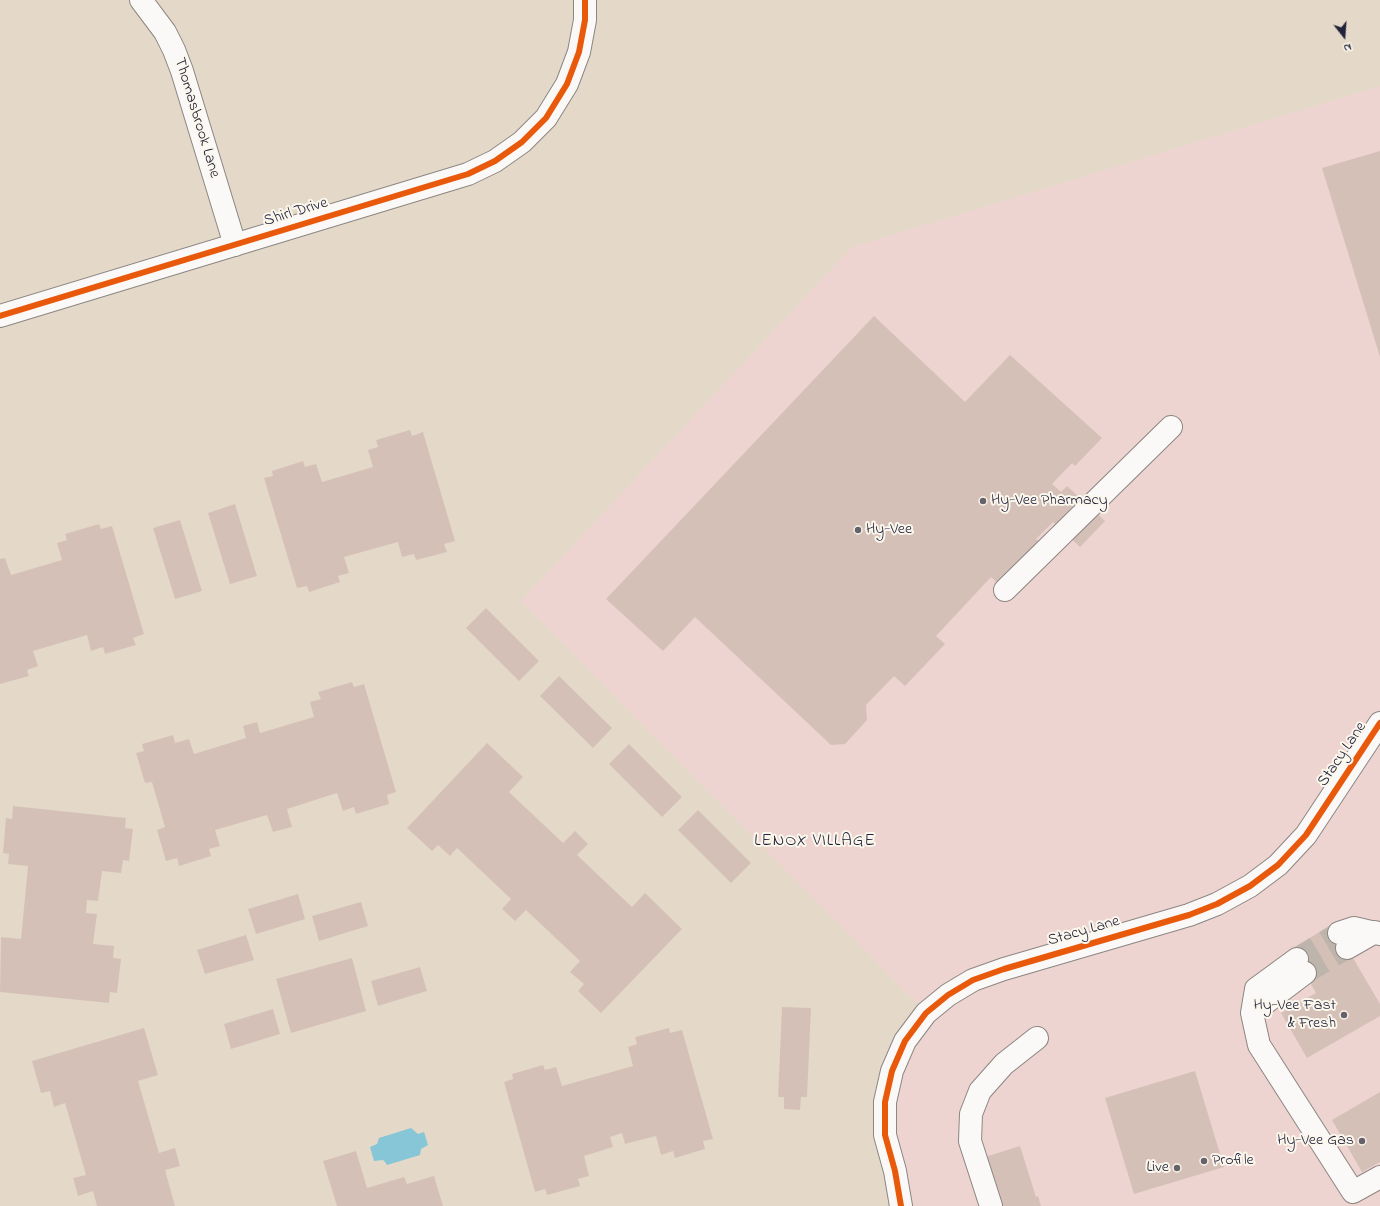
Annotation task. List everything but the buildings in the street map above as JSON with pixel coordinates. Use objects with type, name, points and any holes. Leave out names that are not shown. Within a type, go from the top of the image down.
[{"type":"street","name":"Thomasbrook Lane","points":[[141,0],[165,32],[174,50],[182,71],[235,245]]},
{"type":"street","name":"Shirl Drive","points":[[0,316],[468,174],[495,161],[522,142],[546,118],[567,84],[580,52],[585,20],[585,0]]},
{"type":"street","points":[[1005,590],[1171,427]]},
{"type":"street","name":"Stacy Lane","points":[[902,1206],[895,1171],[885,1135],[885,1102],[892,1071],[905,1041],[926,1013],[948,995],[973,980],[1004,969],[1189,915],[1217,904],[1250,886],[1278,865],[1306,835],[1380,723]]},
{"type":"street","points":[[1343,940],[1354,928],[1378,933]]},
{"type":"street","points":[[1301,966],[1252,1013],[1259,1045],[1353,1192],[1380,1177]]},
{"type":"street","points":[[990,1206],[970,1140],[972,1114],[980,1091],[1004,1064],[1037,1038]]},
{"type":"street","name":"Stacy Lane","points":[[895,1171],[911,1206]]},
{"type":"shaded area","points":[[1380,86],[1380,1206],[911,1206],[885,1102],[926,1013],[521,601],[852,247]]},
{"type":"water","points":[[411,1128],[418,1134],[424,1132],[428,1145],[421,1149],[420,1155],[387,1165],[383,1160],[374,1161],[370,1147],[377,1144],[379,1138]]},
{"type":"tunnel","points":[[1297,959],[1339,933]]},
{"type":"tunnel","points":[[1305,973],[1347,948]]},
{"type":"cycle path","points":[[0,316],[468,174],[495,161],[522,142],[546,118],[567,84],[579,52],[585,20],[585,0]]},
{"type":"cycle path","points":[[901,1206],[895,1171],[885,1135],[885,1102],[892,1071],[905,1041],[926,1013],[948,995],[973,980],[1004,969],[1189,915],[1217,904],[1250,886],[1278,865],[1306,835],[1380,723]]},
{"type":"place","name":"Hy-Vee Pharmacy","points":[[983,501]]},
{"type":"place","name":"Hy-Vee","points":[[858,530]]},
{"type":"place","name":"Hy-Vee Fast & Fresh","points":[[1344,1015]]},
{"type":"place","name":"Hy-Vee Gas","points":[[1362,1141]]},
{"type":"place","name":"Profile","points":[[1204,1161]]},
{"type":"place","name":"Live","points":[[1177,1168]]},
{"type":"district","name":"LENOX VILLAGE","points":[[815,842]]}]
